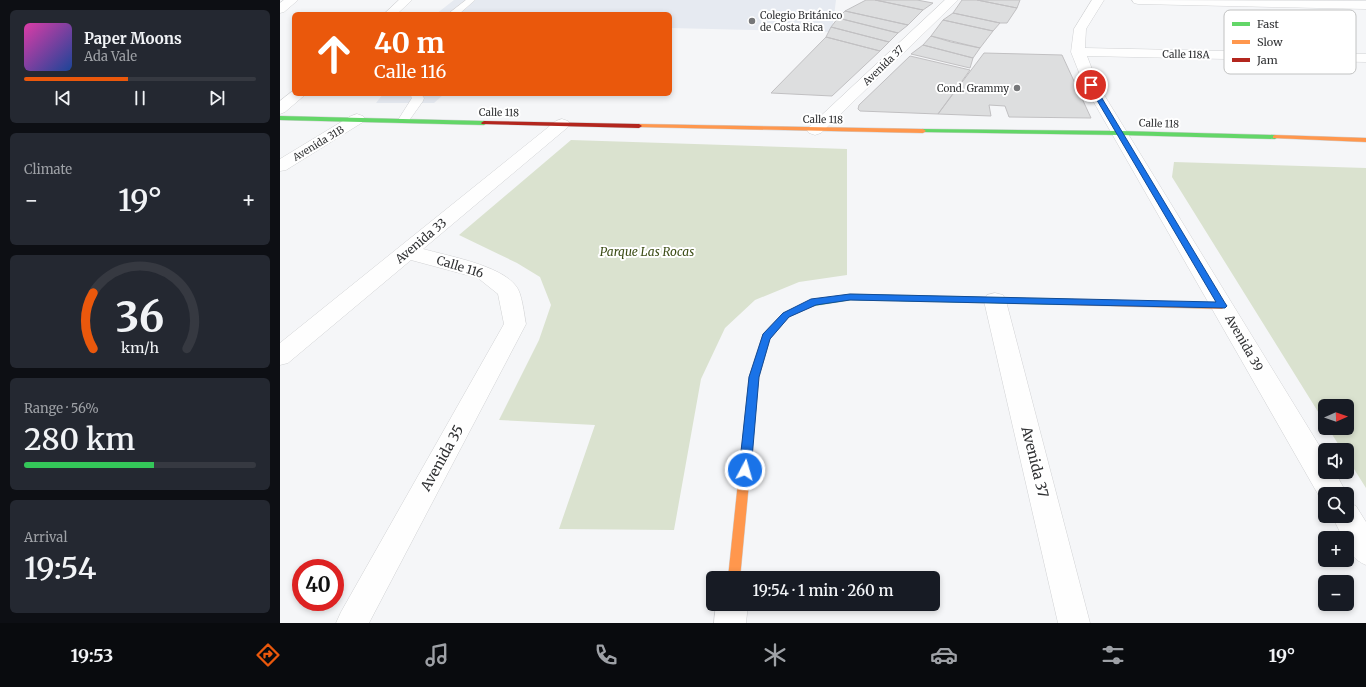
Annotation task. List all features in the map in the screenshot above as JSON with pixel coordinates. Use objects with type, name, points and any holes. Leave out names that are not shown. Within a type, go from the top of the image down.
[{"type":"street","points":[[280,9],[292,0]]},
{"type":"street","points":[[392,12],[406,0]]},
{"type":"street","name":"Avenida 37","points":[[815,130],[952,0]]},
{"type":"street","name":"Avenida 39","points":[[1098,0],[1080,30],[1078,52],[1091,85],[1329,487]]},
{"type":"street","points":[[1138,0],[1366,5]]},
{"type":"street","name":"Calle 118A","points":[[1078,52],[1224,55]]},
{"type":"street","name":"Calle 118A","points":[[1356,58],[1366,58]]},
{"type":"street","points":[[280,109],[296,96]]},
{"type":"street","name":"Calle 118","points":[[280,118],[815,130],[1120,133],[1366,140]]},
{"type":"street","name":"Avenida 31B","points":[[280,166],[357,120]]},
{"type":"street","name":"Avenida 33","points":[[280,356],[562,124]]},
{"type":"street","name":"Calle 116","points":[[408,252],[485,273],[508,290]]},
{"type":"street","name":"Avenida 35","points":[[352,623],[515,324],[508,290]]},
{"type":"street","points":[[735,571],[754,377],[766,337],[786,315],[814,302],[850,297],[1222,306]]},
{"type":"street","name":"Avenida 37","points":[[995,301],[1074,623]]},
{"type":"street","points":[[1350,523],[1366,550]]},
{"type":"street","points":[[730,623],[731,611]]},
{"type":"lane","points":[[456,12],[471,0]]},
{"type":"lane","points":[[404,120],[417,101],[418,98],[416,96]]},
{"type":"shaded area","name":"Colegio Británico de Costa Rica","points":[[454,0],[836,0],[832,32],[672,28],[672,12],[439,12]]},
{"type":"shaded area","points":[[381,96],[442,96],[434,103],[376,103]]},
{"type":"green space","name":"Parque Las Rocas","points":[[571,140],[847,149],[847,275],[799,282],[755,300],[725,328],[701,379],[674,530],[559,529],[595,425],[499,420],[539,340],[551,305],[540,277],[517,263],[459,235]]},
{"type":"green space","points":[[1174,162],[1366,168],[1366,488],[1354,469],[1354,443],[1338,443],[1332,435],[1354,435],[1354,399],[1318,399],[1318,412],[1172,177]]},
{"type":"building","points":[[866,0],[875,0],[923,10],[908,25],[845,11]]},
{"type":"building","points":[[875,0],[917,0],[933,3],[923,10]]},
{"type":"building","points":[[962,0],[977,0],[1017,8],[1007,23],[1000,23],[953,13]]},
{"type":"building","points":[[977,0],[1020,0],[1017,8]]},
{"type":"building","points":[[845,11],[908,25],[898,33],[838,18]]},
{"type":"building","points":[[953,13],[1000,23],[993,31],[943,20]]},
{"type":"building","points":[[838,18],[898,33],[889,42],[831,27]]},
{"type":"building","points":[[943,20],[993,31],[980,48],[931,36]]},
{"type":"building","points":[[831,27],[889,42],[880,51],[826,37]]},
{"type":"building","points":[[931,36],[980,48],[973,58],[923,45]]},
{"type":"building","points":[[826,37],[880,51],[832,96],[771,93]]},
{"type":"building","points":[[923,45],[973,58],[970,68],[911,54]]},
{"type":"building","name":"Cond. Grammy","points":[[984,53],[1062,55],[1091,118],[1009,117],[1005,106],[989,105],[991,116],[938,114]]},
{"type":"building","points":[[910,56],[970,70],[938,114],[860,111],[858,109],[859,105]]},
{"type":"traffic: fast","points":[[280,118],[484,123]]},
{"type":"traffic: fast","points":[[923,131],[1120,133],[1275,137]]},
{"type":"traffic: fast","points":[[813,303],[851,297],[1073,302]]},
{"type":"traffic: slow","points":[[639,126],[923,131]]},
{"type":"traffic: slow","points":[[1275,137],[1366,140]]},
{"type":"traffic: slow","points":[[1073,302],[1222,306]]},
{"type":"traffic: slow","points":[[735,571],[754,377],[766,337],[786,315],[813,303]]},
{"type":"traffic: jam","points":[[484,123],[639,126]]},
{"type":"place","name":"Colegio Británico de Costa Rica","points":[[752,21]]},
{"type":"place","name":"Cond. Grammy","points":[[1017,88]]},
{"type":"route","points":[[745,470],[754,377],[766,337],[786,315],[814,302],[850,297],[1222,306],[1091,85]]}]
